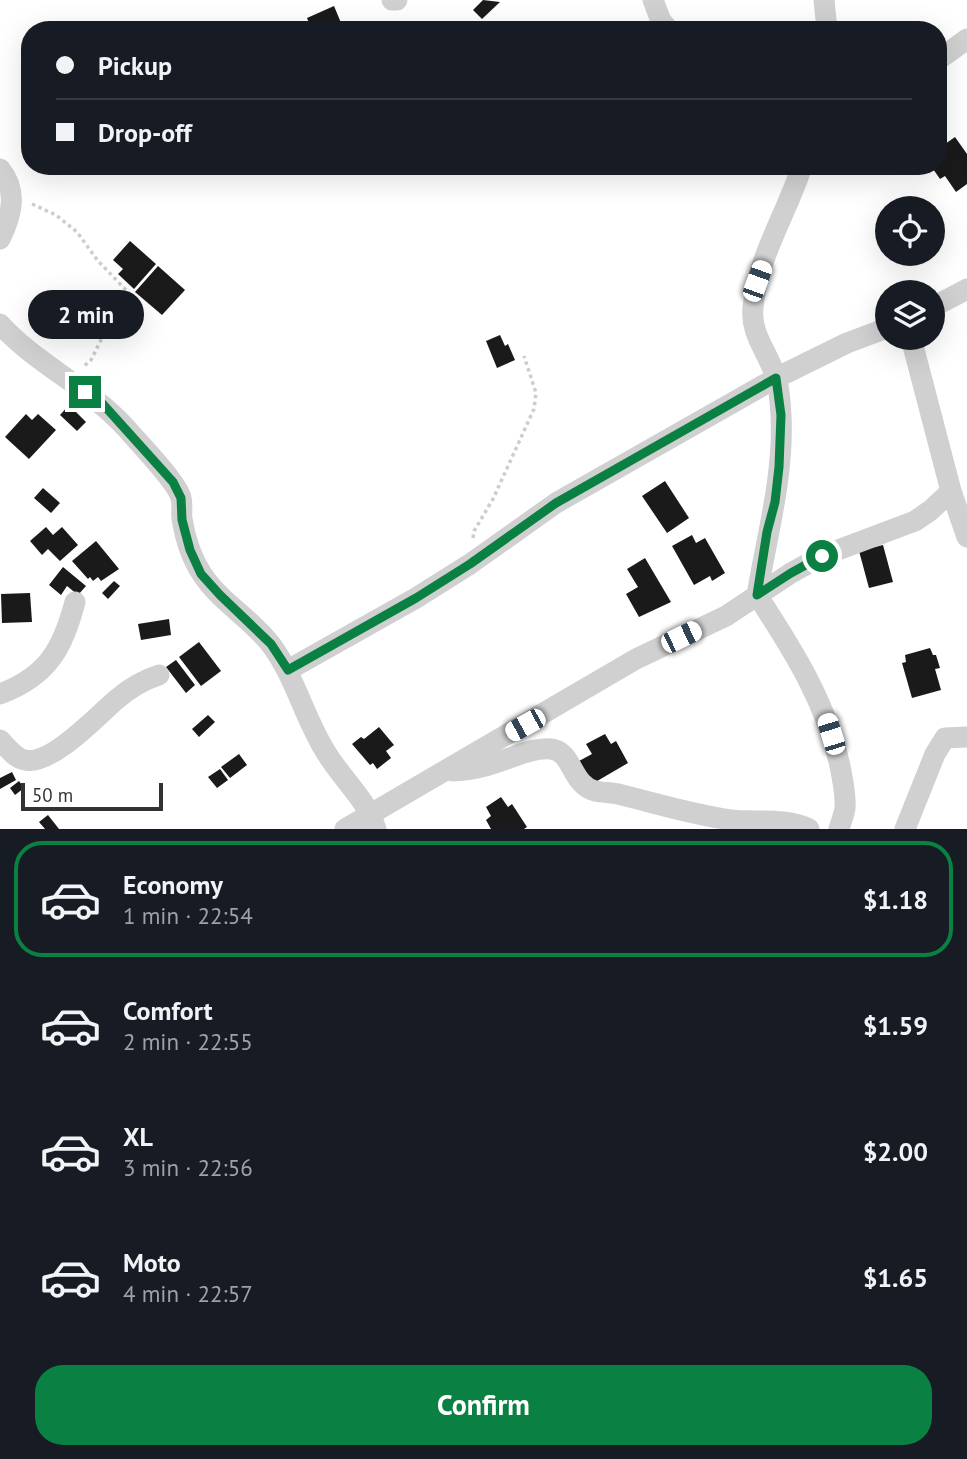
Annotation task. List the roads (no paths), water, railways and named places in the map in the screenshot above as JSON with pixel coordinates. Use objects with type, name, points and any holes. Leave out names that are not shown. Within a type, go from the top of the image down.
[{"type":"street","points":[[653,0],[661,21]]},
{"type":"street","points":[[824,0],[826,21]]},
{"type":"street","points":[[947,53],[967,39]]},
{"type":"street","points":[[0,169],[12,188],[7,224],[0,239]]},
{"type":"street","points":[[798,175],[757,281],[752,309],[757,339],[776,378],[781,415],[775,502],[767,532],[757,595],[797,658],[824,713],[838,755],[845,789],[845,809],[839,829]]},
{"type":"street","points":[[945,301],[967,289]]},
{"type":"street","points":[[0,324],[27,350],[101,402],[173,482],[181,498],[182,520],[190,550],[201,574],[271,644],[288,670],[306,718],[327,755],[374,822]]},
{"type":"street","points":[[288,670],[416,598],[470,564],[556,503],[776,378],[847,343],[875,332]]},
{"type":"street","points":[[914,350],[951,491],[967,537]]},
{"type":"street","points":[[345,829],[374,822],[441,772],[626,665],[726,615],[822,556],[915,521],[951,491]]},
{"type":"street","points":[[0,694],[20,686],[41,670],[58,650],[66,635],[75,602]]},
{"type":"street","points":[[0,740],[14,755],[25,760],[36,760],[58,749],[136,685],[159,675]]},
{"type":"street","points":[[905,829],[935,754],[945,738],[967,737]]},
{"type":"street","points":[[441,772],[472,769],[521,754],[553,749],[563,754],[578,781],[593,790],[618,793],[721,818],[775,821],[809,829]]}]
